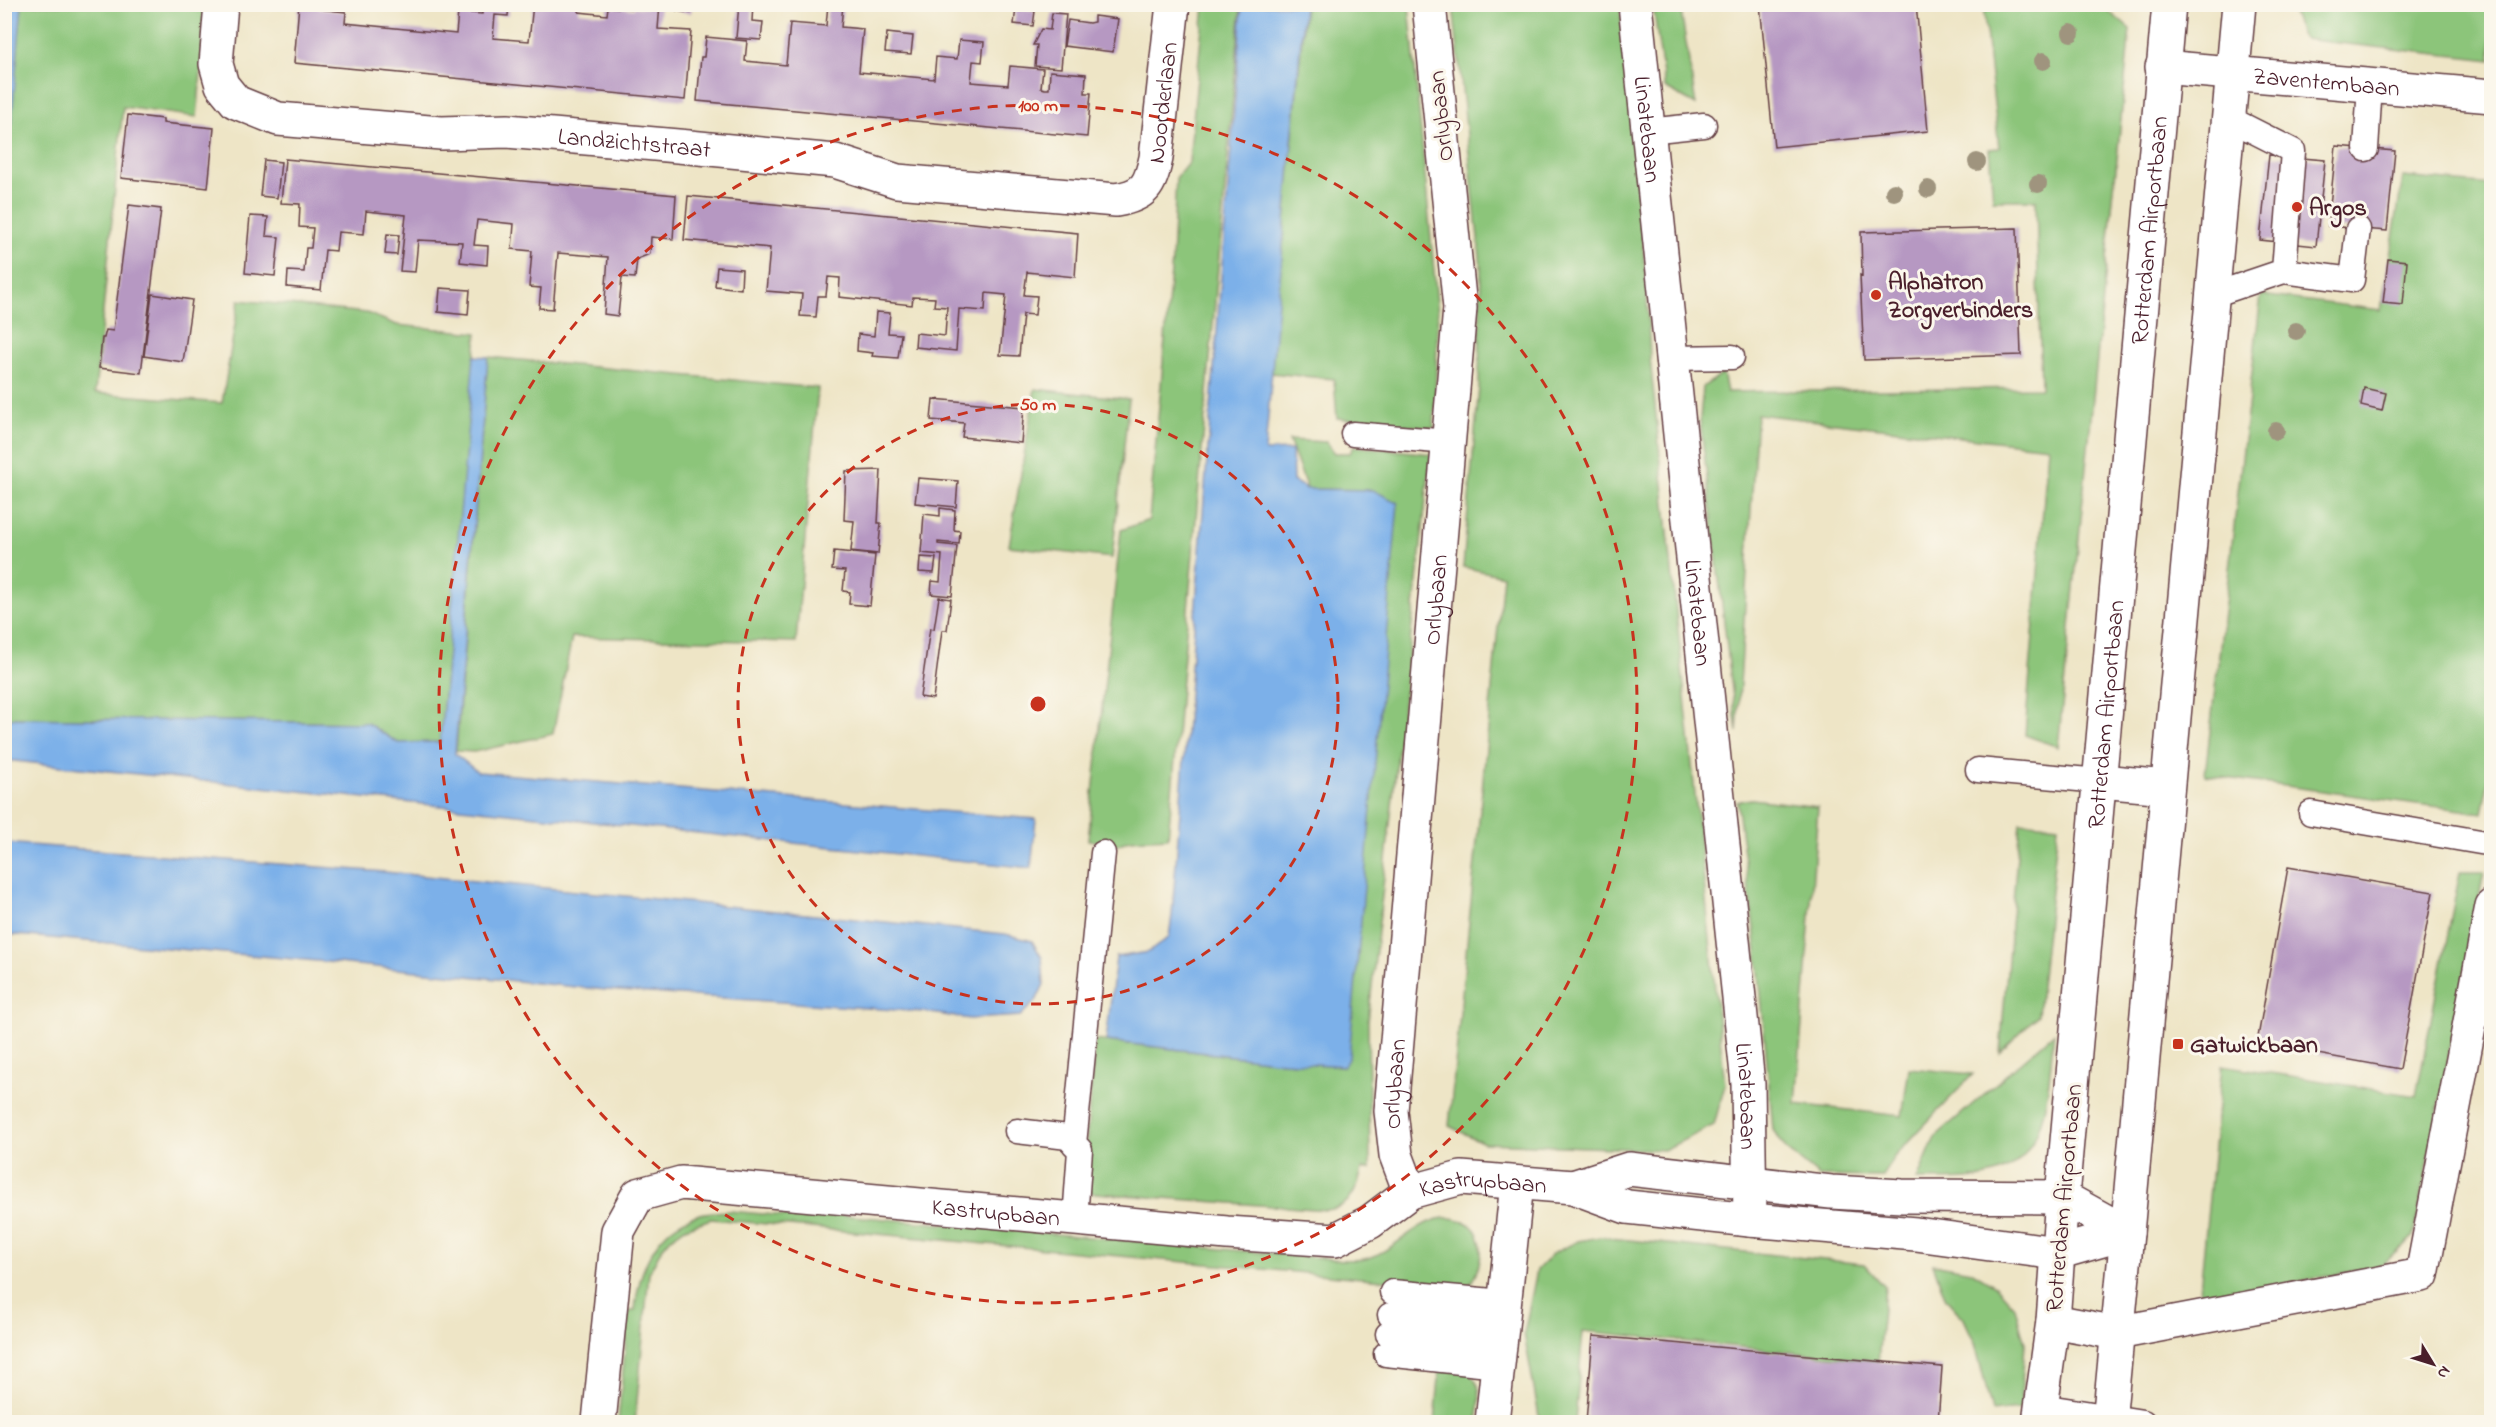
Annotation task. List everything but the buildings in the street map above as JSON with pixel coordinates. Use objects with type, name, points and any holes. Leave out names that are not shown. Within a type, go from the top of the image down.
[{"type":"street","name":"Landzichtstraat","points":[[221,4],[216,63],[222,85],[236,102],[278,119],[441,133],[507,131],[677,146],[835,161],[897,181],[1116,200],[1136,195]]},
{"type":"street","name":"Noorderlaan","points":[[1136,195],[1146,188],[1152,179],[1173,4]]},
{"type":"street","name":"Orlybaan","points":[[1410,1192],[1396,1155],[1390,1111],[1460,308],[1429,4]]},
{"type":"street","name":"Linatebaan","points":[[1635,4],[1748,1084],[1750,1220]]},
{"type":"street","name":"Rotterdam Airportbaan","points":[[2040,1414],[2053,1322],[2057,1253],[2169,4]]},
{"type":"street","points":[[2110,1420],[2239,4]]},
{"type":"street","name":"Zaventembaan","points":[[2162,67],[2492,96]]},
{"type":"street","points":[[2100,781],[2167,787]]},
{"type":"street","points":[[2053,1322],[2117,1333],[2422,1275],[2492,906]]},
{"type":"street","name":"Kastrupbaan","points":[[1573,1187],[1629,1169],[1831,1192],[1902,1196],[2062,1197],[2127,1233]]},
{"type":"street","name":"Kastrupbaan","points":[[599,1422],[618,1231],[638,1195],[681,1183],[1335,1240],[1370,1222],[1410,1192],[1461,1178],[1573,1187],[1627,1207],[1916,1234],[2057,1253],[2127,1233]]},
{"type":"street","points":[[1492,1422],[1517,1183]]},
{"type":"lane","points":[[2366,149],[2370,85]]},
{"type":"lane","points":[[2230,119],[2293,151],[2284,271]]},
{"type":"lane","points":[[1648,131],[1704,125]]},
{"type":"lane","points":[[2213,296],[2284,271],[2352,280],[2358,229]]},
{"type":"lane","points":[[1672,358],[1732,357]]},
{"type":"lane","points":[[1353,434],[1449,442]]},
{"type":"lane","points":[[1978,770],[2100,781]]},
{"type":"lane","points":[[2311,813],[2492,844]]},
{"type":"lane","points":[[1074,1144],[1103,853]]},
{"type":"lane","points":[[1017,1131],[1068,1137],[1080,1150],[1075,1219]]},
{"type":"lane","points":[[1501,1334],[1389,1324],[1501,1334]]},
{"type":"lane","points":[[2040,1414],[2143,1422]]},
{"type":"green space","points":[[22,5],[207,5],[197,117],[123,107],[95,393],[222,403],[239,300],[367,313],[397,325],[477,333],[440,742],[398,743],[367,723],[5,718],[4,195]]},
{"type":"green space","points":[[1204,5],[1241,5],[1168,838],[1129,840],[1118,845],[1088,840],[1121,530],[1149,520],[1172,260],[1176,178],[1189,162]]},
{"type":"green space","points":[[1305,5],[1409,5],[1438,314],[1434,428],[1337,418],[1334,379],[1271,373]]},
{"type":"green space","points":[[1453,5],[1620,5],[1646,278],[1650,358],[1725,1085],[1714,1125],[1664,1150],[1484,1143],[1449,1126],[1503,576],[1463,567],[1479,387],[1481,266]]},
{"type":"green space","points":[[1653,5],[1680,5],[1696,105],[1665,88]]},
{"type":"green space","points":[[1983,5],[2101,5],[2130,29],[2058,747],[2025,735],[2048,447],[1757,414],[1737,732],[1700,419],[1703,387],[1723,373],[1727,392],[2041,388],[2036,200],[1993,200],[1989,149],[1999,148]]},
{"type":"green space","points":[[2290,5],[2491,5],[2491,60],[2303,39]]},
{"type":"green space","points":[[2403,177],[2491,185],[2492,764],[2482,813],[2205,775],[2261,295],[2381,310]]},
{"type":"green space","points":[[488,357],[818,388],[796,642],[572,637],[553,734],[474,752],[456,751]]},
{"type":"green space","points":[[1035,389],[1129,399],[1112,558],[1009,546]]},
{"type":"green space","points":[[1289,440],[1326,442],[1334,453],[1350,453],[1354,446],[1431,454],[1368,1022],[1370,1169],[1362,1169],[1355,1191],[1347,1202],[1334,1209],[1326,1210],[1082,1192],[1095,1040],[1283,1062],[1343,1066],[1373,490],[1307,489]]},
{"type":"green space","points":[[1752,799],[1818,807],[1796,1104],[1902,1116],[1909,1068],[1973,1074],[1893,1158],[1883,1177],[1819,1176],[1787,1150],[1773,1130],[1757,951],[1737,801]]},
{"type":"green space","points":[[2020,822],[2058,826],[2038,1015],[2000,1052]]},
{"type":"green space","points":[[2460,872],[2484,872],[2414,1236],[2381,1266],[2199,1300],[2222,1065],[2416,1096]]},
{"type":"green space","points":[[2054,1033],[2044,1112],[2029,1149],[2016,1162],[1990,1175],[1959,1179],[1917,1180],[1935,1137]]},
{"type":"green space","points":[[730,1211],[807,1218],[808,1212],[1352,1260],[1369,1258],[1387,1250],[1429,1222],[1449,1218],[1461,1220],[1475,1230],[1480,1241],[1481,1254],[1479,1266],[1471,1283],[1454,1289],[1439,1285],[711,1219],[685,1228],[670,1239],[661,1250],[649,1273],[635,1422],[618,1422],[629,1311],[635,1311],[640,1281],[651,1253],[670,1230],[682,1221],[705,1213]]},
{"type":"green space","points":[[1600,1237],[1864,1264],[1885,1287],[1878,1361],[1583,1331],[1575,1422],[1540,1422],[1524,1333],[1537,1270],[1552,1254],[1578,1241]]},
{"type":"green space","points":[[1933,1264],[1971,1271],[1997,1287],[2015,1307],[2025,1344],[2020,1409],[1992,1412],[1975,1343],[1964,1319],[1946,1299]]},
{"type":"green space","points":[[1440,1367],[1468,1373],[1477,1382],[1480,1396],[1477,1422],[1435,1422]]},
{"type":"water","points":[[10,5],[22,5],[5,195],[4,66]]},
{"type":"water","points":[[1242,5],[1304,5],[1265,451],[1292,450],[1293,481],[1307,489],[1373,490],[1398,503],[1349,1057],[1344,1066],[1283,1062],[1106,1041],[1116,957],[1149,952],[1169,937],[1172,915]]},
{"type":"water","points":[[474,356],[488,357],[455,754],[478,772],[1036,819],[1031,868],[5,760],[5,718],[367,723],[398,743],[440,742]]},
{"type":"water","points":[[4,843],[385,872],[1005,934],[1032,941],[1042,958],[1044,984],[1036,1001],[1020,1016],[970,1019],[924,1012],[606,990],[317,961],[5,934]]},
{"type":"place","name":"Argos","points":[[2297,207]]},
{"type":"place","name":"Alphatron Zorgverbinders","points":[[1876,295]]},
{"type":"place","name":"Gatwickbaan","points":[[2178,1044]]}]
